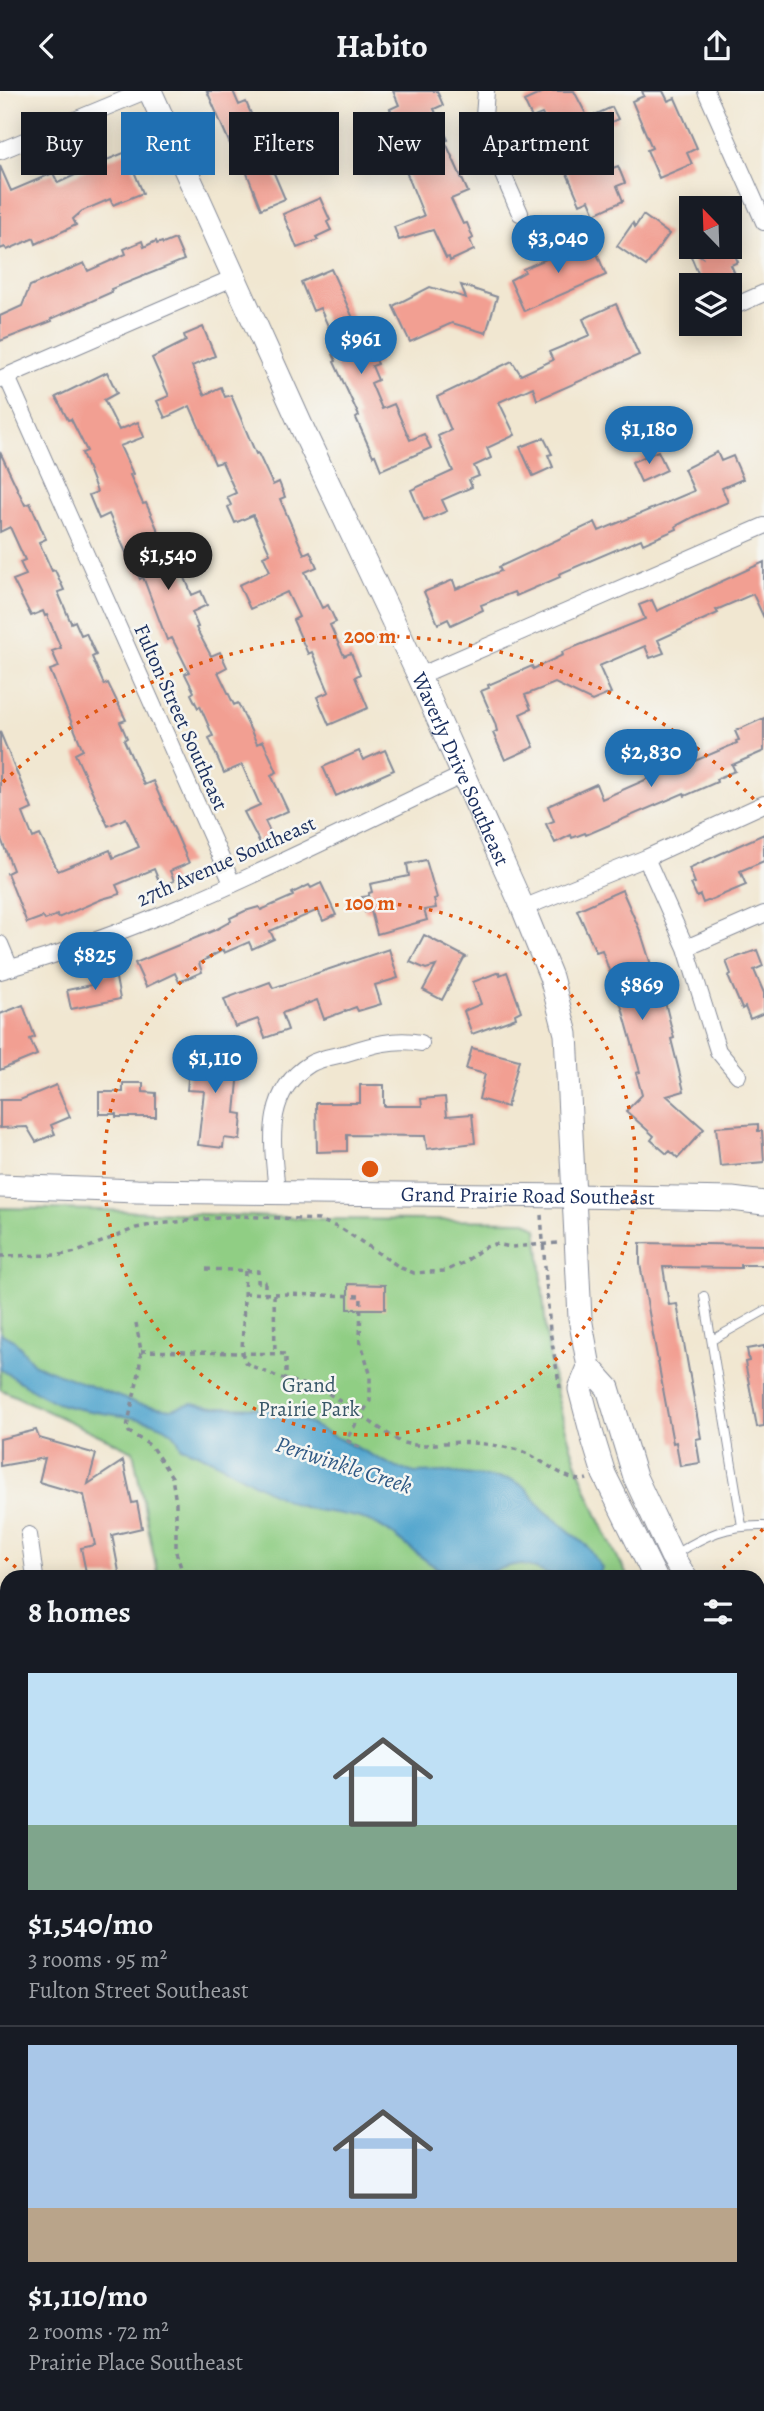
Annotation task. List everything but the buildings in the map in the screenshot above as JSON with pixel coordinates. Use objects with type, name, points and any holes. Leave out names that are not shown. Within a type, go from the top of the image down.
[{"type":"main road","name":"Waverly Drive Southeast","points":[[150,91],[233,278],[419,676],[551,977],[566,1034],[580,1318],[589,1367],[608,1388],[635,1478],[681,1570]]},
{"type":"main road","name":"Grand Prairie Road Southeast","points":[[0,1187],[732,1199],[764,1203]]},
{"type":"main road","name":"Waverly Drive Southeast","points":[[589,1367],[580,1388],[604,1474],[651,1570]]},
{"type":"street","points":[[0,151],[145,91]]},
{"type":"street","points":[[486,91],[482,129],[520,213]]},
{"type":"street","points":[[706,91],[764,222]]},
{"type":"street","points":[[3,378],[233,278]]},
{"type":"street","points":[[742,303],[764,293]]},
{"type":"street","name":"Fulton Street Southeast","points":[[3,378],[232,883]]},
{"type":"street","points":[[419,676],[764,526]]},
{"type":"street","name":"27th Avenue Southeast","points":[[5,969],[100,940],[232,883],[463,775]]},
{"type":"street","points":[[523,908],[646,858],[764,804]]},
{"type":"street","points":[[646,858],[686,948],[718,1051],[738,1075]]},
{"type":"street","points":[[686,948],[764,914]]},
{"type":"street","points":[[0,944],[5,969]]},
{"type":"street","points":[[277,1192],[271,1129],[278,1100],[290,1082],[311,1063],[379,1043],[404,1040],[421,1043]]},
{"type":"street","points":[[29,1535],[34,1570]]},
{"type":"lane","points":[[704,1296],[742,1526]]},
{"type":"lane","points":[[712,1340],[764,1311]]},
{"type":"lane","points":[[673,1556],[703,1537],[742,1526],[764,1526]]},
{"type":"path","points":[[0,1256],[60,1255],[77,1252],[136,1228],[156,1223],[237,1216],[319,1220],[342,1229],[401,1268],[414,1273],[444,1271],[495,1244],[544,1246],[576,1240]]},
{"type":"path","points":[[206,1269],[258,1271],[258,1282],[265,1282],[265,1294]]},
{"type":"path","points":[[245,1271],[242,1353],[249,1365],[325,1391],[363,1414],[400,1442],[414,1446],[443,1443],[517,1449],[536,1456],[570,1479],[582,1481],[604,1474]]},
{"type":"path","points":[[244,1293],[361,1296],[360,1340],[370,1380],[370,1401],[346,1440],[363,1449]]},
{"type":"path","points":[[274,1294],[275,1354]]},
{"type":"path","points":[[136,1323],[141,1352],[128,1422],[129,1432],[151,1446],[172,1477],[176,1503],[176,1552],[182,1570]]},
{"type":"path","points":[[141,1352],[286,1354],[286,1379]]},
{"type":"green space","name":"Grand Prairie Park","points":[[0,1208],[323,1219],[526,1221],[537,1229],[548,1346],[568,1436],[588,1494],[624,1570],[157,1570],[133,1451],[0,1389]]},
{"type":"water","name":"Periwinkle Creek","points":[[0,1333],[15,1341],[35,1365],[138,1404],[171,1409],[192,1403],[214,1407],[268,1408],[290,1414],[397,1468],[415,1473],[448,1472],[512,1480],[525,1487],[543,1509],[588,1547],[602,1568],[537,1570],[515,1565],[497,1570],[441,1570],[370,1521],[300,1506],[212,1460],[181,1447],[173,1433],[159,1425],[57,1403],[0,1369]]}]
